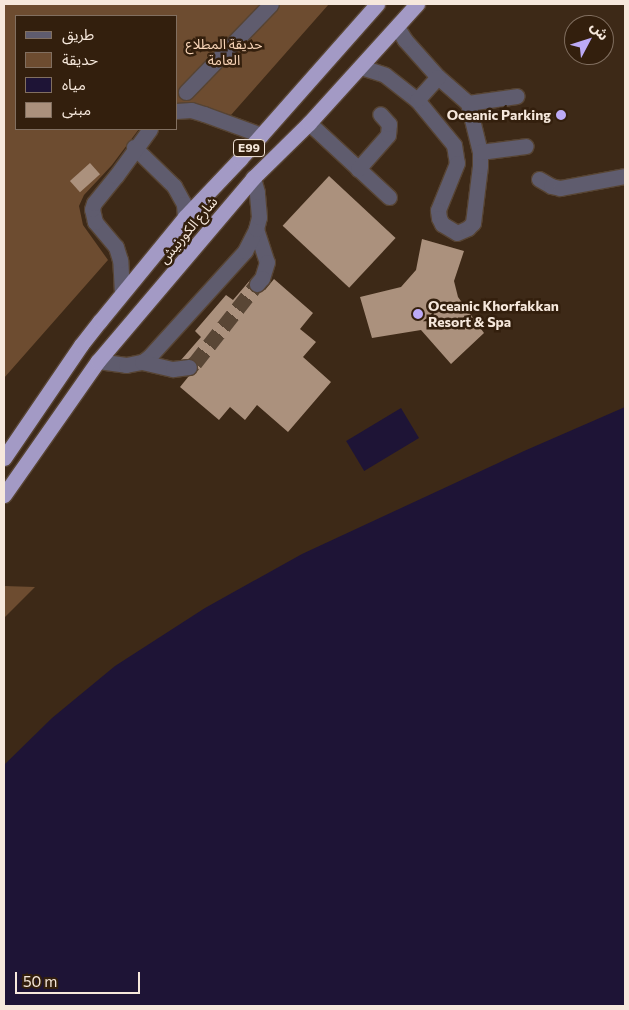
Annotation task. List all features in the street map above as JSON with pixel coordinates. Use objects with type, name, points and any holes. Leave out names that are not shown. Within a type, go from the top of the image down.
[{"type":"highway","name":"شارع الكورنيش","points":[[4,458],[81,345],[122,294],[186,217],[377,4]]},
{"type":"highway","name":"شارع الكورنيش","points":[[4,495],[98,361],[253,178],[309,123],[417,4]]},
{"type":"lane","points":[[186,92],[271,4]]},
{"type":"lane","points":[[361,67],[385,75],[417,100],[454,145],[457,163],[438,210],[442,224],[457,233],[463,232],[473,223],[480,152],[468,103],[438,77],[397,27]]},
{"type":"lane","points":[[417,100],[438,77]]},
{"type":"lane","points":[[468,103],[517,96]]},
{"type":"lane","points":[[178,111],[198,112],[261,135]]},
{"type":"lane","points":[[358,169],[390,130],[386,119],[380,114]]},
{"type":"lane","points":[[309,123],[389,197]]},
{"type":"lane","points":[[122,294],[120,260],[116,247],[95,222],[92,209],[94,202],[116,176],[134,147],[149,130]]},
{"type":"lane","points":[[480,152],[526,146]]},
{"type":"lane","points":[[134,147],[174,186],[184,204],[186,217]]},
{"type":"lane","points":[[539,179],[551,186],[560,188],[625,176]]},
{"type":"lane","points":[[142,362],[149,357],[245,251],[256,229],[259,204],[253,178]]},
{"type":"lane","points":[[256,229],[267,262],[262,278],[257,284]]},
{"type":"lane","points":[[98,361],[126,365],[142,362],[173,369],[189,367]]},
{"type":"green space","name":"حديقة المطلاع العامة","points":[[4,4],[329,4],[231,115],[204,107],[178,106],[178,15],[15,15],[15,130],[138,130],[112,165],[84,195],[79,206],[83,225],[108,260],[4,378]]},
{"type":"green space","points":[[4,586],[35,587],[4,618]]},
{"type":"water","points":[[625,407],[625,1006],[4,1006],[4,765],[52,718],[115,666],[205,608],[302,554],[524,451]]},
{"type":"water","points":[[401,408],[419,438],[364,471],[346,441]]},
{"type":"building","points":[[90,163],[100,174],[80,192],[70,181]]},
{"type":"building","points":[[329,176],[396,238],[349,288],[283,226]]},
{"type":"building","name":"Oceanic Khorfakkan Resort & Spa","points":[[422,239],[464,251],[454,281],[458,297],[484,333],[451,364],[421,330],[372,338],[360,297],[401,287],[416,270]]},
{"type":"building","points":[[251,279],[265,290],[274,279],[313,313],[300,329],[316,342],[303,357],[331,382],[288,432],[257,405],[245,420],[230,407],[219,420],[180,387],[193,371],[181,360],[201,337],[195,331],[226,295],[233,300]]},
{"type":"tunnel","points":[[189,367],[195,363],[257,284]]},
{"type":"place","name":"Oceanic Parking","points":[[561,115]]},
{"type":"place","name":"Oceanic Khorfakkan Resort & Spa","points":[[418,314]]}]
